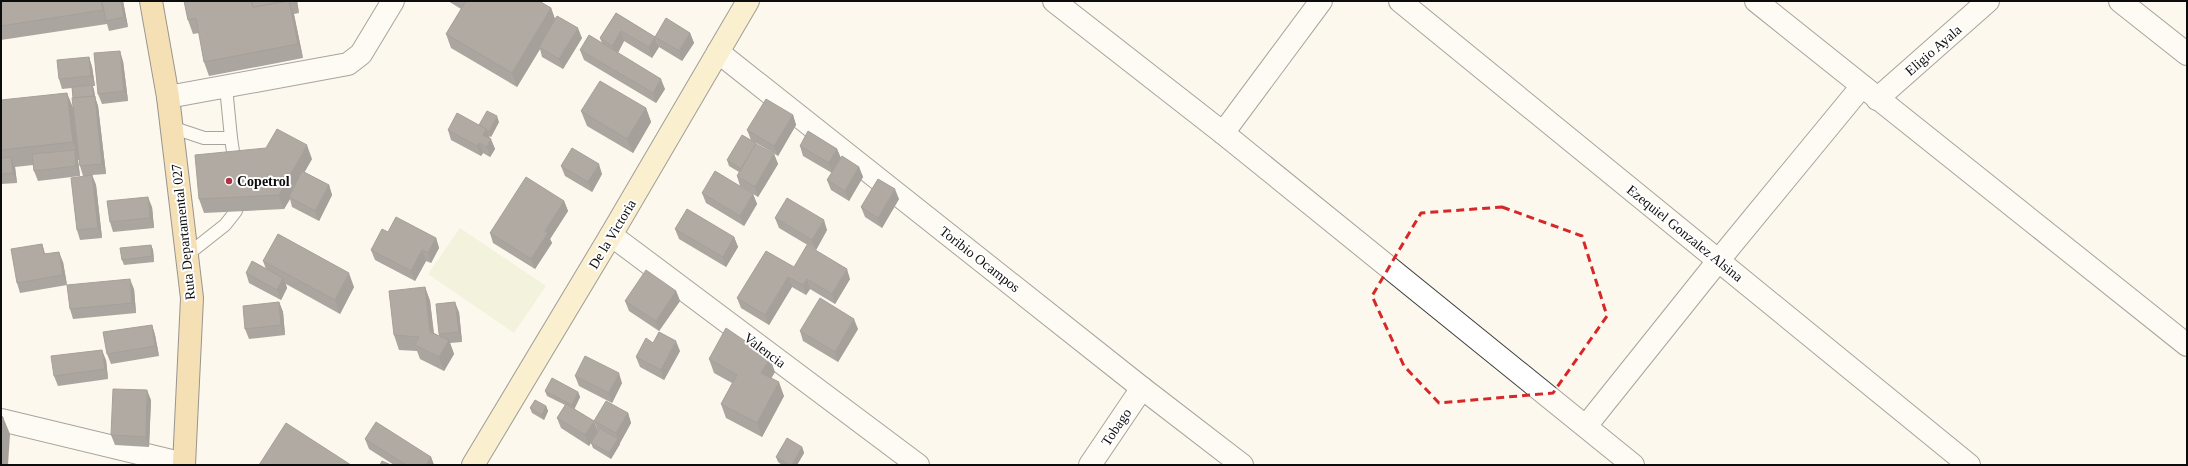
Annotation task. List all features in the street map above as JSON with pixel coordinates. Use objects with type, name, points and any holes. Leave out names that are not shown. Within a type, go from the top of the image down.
[{"type":"main road","name":"Ruta Departamental 027","points":[[151,1],[168,97],[192,298],[184,464]]},
{"type":"main road","name":"De la Victoria","points":[[473,465],[611,235],[748,1]]},
{"type":"street","points":[[168,97],[348,64],[361,54],[393,1]]},
{"type":"street","points":[[1054,1],[1223,133],[1633,465]]},
{"type":"street","points":[[1223,133],[1321,1]]},
{"type":"street","name":"Ezequiel Gonzalez Alsina","points":[[1400,1],[1970,465]]},
{"type":"street","points":[[1756,1],[2187,345]]},
{"type":"street","name":"Eligio Ayala","points":[[1586,426],[1718,261],[1870,92],[1988,1]]},
{"type":"street","points":[[2120,1],[2187,54]]},
{"type":"street","name":"Toribio Ocampos","points":[[718,52],[1142,388],[1242,465]]},
{"type":"street","name":"Valencia","points":[[611,235],[918,465]]},
{"type":"street","name":"Tobago","points":[[1090,465],[1142,388]]},
{"type":"street","points":[[1,420],[184,464]]},
{"type":"lane","points":[[226,86],[235,166]]},
{"type":"lane","points":[[171,127],[204,138],[231,138]]},
{"type":"lane","points":[[187,255],[225,225],[236,211]]},
{"type":"highlighted area","points":[[1502,207],[1582,236],[1607,316],[1553,393],[1439,403],[1404,366],[1372,296],[1421,213]]},
{"type":"green space","points":[[460,228],[546,286],[514,333],[428,274]]},
{"type":"building","points":[[1,1],[101,1],[103,10],[1,26]]},
{"type":"building","points":[[102,1],[121,1],[124,17],[106,21]]},
{"type":"building","points":[[184,1],[251,1],[253,7],[289,1],[298,44],[204,62],[196,18],[188,20]]},
{"type":"building","points":[[252,1],[286,1],[253,7]]},
{"type":"building","points":[[289,1],[295,1],[296,3],[290,4]]},
{"type":"building","points":[[466,1],[539,1],[551,8],[512,73],[446,34]]},
{"type":"building","points":[[616,13],[655,37],[649,47],[621,31],[612,46],[600,38]]},
{"type":"building","points":[[557,16],[578,28],[559,59],[539,47]]},
{"type":"building","points":[[666,18],[690,33],[679,51],[655,37]]},
{"type":"building","points":[[589,35],[661,79],[653,93],[580,50]]},
{"type":"building","points":[[120,51],[124,91],[98,94],[94,53]]},
{"type":"building","points":[[89,57],[91,76],[59,79],[57,60]]},
{"type":"building","points":[[600,81],[646,108],[627,139],[581,111]]},
{"type":"building","points":[[92,85],[94,96],[73,98],[72,87]]},
{"type":"building","points":[[67,93],[73,142],[1,150],[1,100]]},
{"type":"building","points":[[95,96],[102,164],[80,166],[72,98]]},
{"type":"building","points":[[766,99],[793,115],[774,146],[747,130]]},
{"type":"building","points":[[487,111],[497,116],[489,132],[479,125]]},
{"type":"building","points":[[457,113],[486,129],[483,135],[491,139],[487,147],[479,143],[477,146],[448,130]]},
{"type":"building","points":[[277,129],[307,145],[279,195],[199,199],[195,155],[266,148]]},
{"type":"building","points":[[808,131],[837,149],[829,163],[800,146]]},
{"type":"building","points":[[742,135],[756,143],[741,169],[727,160]]},
{"type":"building","points":[[756,144],[774,154],[755,187],[737,176]]},
{"type":"building","points":[[572,148],[599,164],[588,182],[561,166]]},
{"type":"building","points":[[75,150],[76,166],[34,171],[32,154]]},
{"type":"building","points":[[842,156],[859,167],[845,191],[827,180]]},
{"type":"building","points":[[11,157],[13,173],[1,174],[1,158]]},
{"type":"building","points":[[302,171],[329,185],[315,211],[289,197]]},
{"type":"building","points":[[715,171],[753,194],[740,216],[702,193]]},
{"type":"building","points":[[92,175],[98,228],[77,230],[71,178]]},
{"type":"building","points":[[526,177],[564,201],[545,231],[548,233],[531,259],[490,233]]},
{"type":"building","points":[[878,179],[895,189],[878,218],[861,207]]},
{"type":"building","points":[[148,197],[150,218],[110,222],[107,201]]},
{"type":"building","points":[[787,198],[824,220],[812,240],[775,218]]},
{"type":"building","points":[[687,209],[734,237],[723,257],[675,229]]},
{"type":"building","points":[[396,217],[436,238],[428,253],[422,250],[411,271],[371,250],[382,229],[388,232]]},
{"type":"building","points":[[278,234],[349,273],[335,300],[263,261]]},
{"type":"building","points":[[42,244],[44,254],[59,252],[63,275],[17,283],[11,249]]},
{"type":"building","points":[[151,245],[152,256],[122,260],[120,248]]},
{"type":"building","points":[[807,245],[847,269],[832,294],[807,279],[803,285],[788,277],[765,315],[737,298],[766,251],[794,267]]},
{"type":"building","points":[[252,261],[283,278],[277,290],[246,273]]},
{"type":"building","points":[[646,270],[676,291],[656,321],[625,301]]},
{"type":"building","points":[[130,279],[132,303],[70,309],[67,285]]},
{"type":"building","points":[[425,287],[430,332],[449,340],[439,357],[415,345],[419,337],[394,335],[389,291]]},
{"type":"building","points":[[820,298],[854,319],[835,352],[800,331]]},
{"type":"building","points":[[279,302],[281,325],[245,329],[243,306]]},
{"type":"building","points":[[455,302],[459,332],[439,334],[436,304]]},
{"type":"building","points":[[152,325],[155,346],[107,354],[103,332]]},
{"type":"building","points":[[726,328],[770,358],[761,373],[779,382],[757,423],[721,404],[737,375],[709,359]]},
{"type":"building","points":[[659,332],[676,341],[661,370],[636,357],[646,338],[653,343]]},
{"type":"building","points":[[102,350],[105,369],[54,376],[51,356]]},
{"type":"building","points":[[585,356],[619,373],[609,393],[575,376]]},
{"type":"building","points":[[552,378],[578,392],[572,405],[545,391]]},
{"type":"building","points":[[113,389],[147,390],[146,437],[111,435]]},
{"type":"building","points":[[535,400],[546,406],[542,415],[530,408]]},
{"type":"building","points":[[606,401],[628,413],[616,433],[594,421]]},
{"type":"building","points":[[566,404],[594,421],[585,435],[557,418]]},
{"type":"building","points":[[1,416],[3,417],[1,463]]},
{"type":"building","points":[[376,422],[431,457],[426,465],[406,465],[365,439]]},
{"type":"building","points":[[286,423],[351,465],[259,465]]},
{"type":"building","points":[[600,428],[618,439],[609,453],[591,443]]},
{"type":"building","points":[[787,438],[802,447],[792,465],[789,465],[776,457]]},
{"type":"building","points":[[382,461],[391,465],[380,465]]},
{"type":"place","name":"Copetrol","points":[[229,181]]}]
